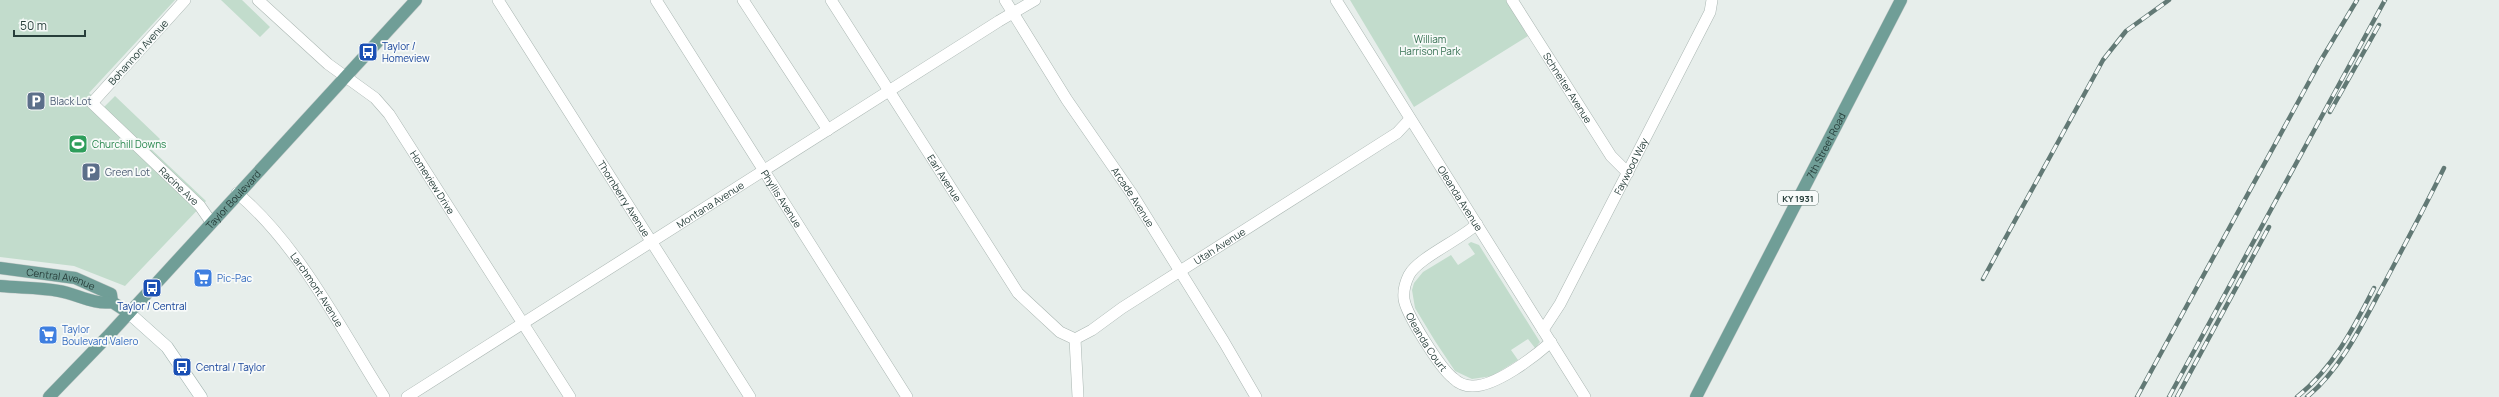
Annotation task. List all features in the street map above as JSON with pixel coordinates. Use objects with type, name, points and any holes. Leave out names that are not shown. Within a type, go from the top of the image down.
[{"type":"main road","name":"Taylor Boulevard","points":[[49,397],[129,313],[237,193],[416,0]]},
{"type":"main road","name":"7th Street Road","points":[[1696,397],[1901,0]]},
{"type":"main road","name":"Central Avenue","points":[[0,268],[75,278],[111,294],[112,302]]},
{"type":"main road","name":"Central Avenue","points":[[0,286],[56,290],[102,304],[112,302],[129,313]]},
{"type":"street","name":"Bohannon Avenue","points":[[92,104],[185,0]]},
{"type":"street","name":"Homeview Drive","points":[[258,0],[328,64],[365,89],[389,114],[570,397]]},
{"type":"street","name":"Thornberry Avenue","points":[[498,0],[750,397]]},
{"type":"street","name":"Phyllis Avenue","points":[[656,0],[907,397]]},
{"type":"street","points":[[743,0],[828,130]]},
{"type":"street","name":"Earl Avenue","points":[[831,0],[1018,293],[1060,332],[1075,339]]},
{"type":"street","name":"Arcade Avenue","points":[[1005,0],[1180,270],[1256,397]]},
{"type":"street","name":"Montana Avenue","points":[[407,397],[1035,0]]},
{"type":"street","name":"Oleanda Avenue","points":[[1336,0],[1585,397]]},
{"type":"street","name":"Faywood Way","points":[[1543,330],[1560,304],[1628,173],[1710,12],[1712,0]]},
{"type":"street","name":"Schneiter Avenue","points":[[1516,2],[1611,156],[1628,173]]},
{"type":"street","name":"Racine Ave","points":[[92,104],[200,206],[211,222]]},
{"type":"street","name":"Utah Avenue","points":[[1075,339],[1092,330],[1122,308],[1180,270],[1397,133],[1410,119]]},
{"type":"street","name":"Larchmont Avenue","points":[[237,193],[255,208],[288,245],[384,397]]},
{"type":"street","name":"Oleanda Court","points":[[1476,224],[1464,236],[1423,261],[1410,273],[1405,283],[1403,297],[1409,314],[1449,375],[1460,383],[1470,386],[1489,383],[1537,354],[1551,342]]},
{"type":"street","name":"Central Avenue","points":[[129,313],[167,347],[201,397]]},
{"type":"street","points":[[1075,339],[1078,397]]},
{"type":"green space","name":"Churchill Downs","points":[[0,0],[175,0],[89,93],[104,107],[115,96],[160,139],[151,149],[206,201],[125,286],[74,266],[0,257]]},
{"type":"green space","points":[[221,0],[242,0],[270,27],[260,37]]},
{"type":"green space","name":"William Harrison Park","points":[[1350,0],[1506,0],[1528,36],[1414,107]]},
{"type":"green space","points":[[1471,242],[1479,245],[1540,342],[1535,348],[1528,339],[1511,350],[1518,360],[1492,376],[1472,379],[1455,371],[1415,308],[1412,290],[1414,283],[1423,272],[1451,255],[1458,265],[1475,254],[1468,244]]},
{"type":"railway","points":[[1983,279],[2103,60],[2126,31],[2169,0]]},
{"type":"railway","points":[[2137,397],[2321,60],[2357,0]]},
{"type":"railway","points":[[2169,397],[2385,0]]},
{"type":"railway","points":[[2330,112],[2379,25]]},
{"type":"railway","points":[[2307,397],[2320,385],[2342,358],[2360,328],[2444,168]]},
{"type":"railway","points":[[2177,397],[2269,227]]},
{"type":"railway","points":[[2297,397],[2310,386],[2332,361],[2350,333],[2374,288]]},
{"type":"place","name":"Taylor / Homeview","points":[[368,52]]},
{"type":"place","name":"Black Lot","points":[[36,101]]},
{"type":"place","name":"Churchill Downs","points":[[78,144]]},
{"type":"place","name":"Green Lot","points":[[91,172]]},
{"type":"place","name":"Pic-Pac","points":[[203,278]]},
{"type":"place","name":"Taylor / Central","points":[[152,288]]},
{"type":"place","name":"Taylor Boulevard Valero","points":[[48,335]]},
{"type":"place","name":"Central / Taylor","points":[[182,367]]}]
